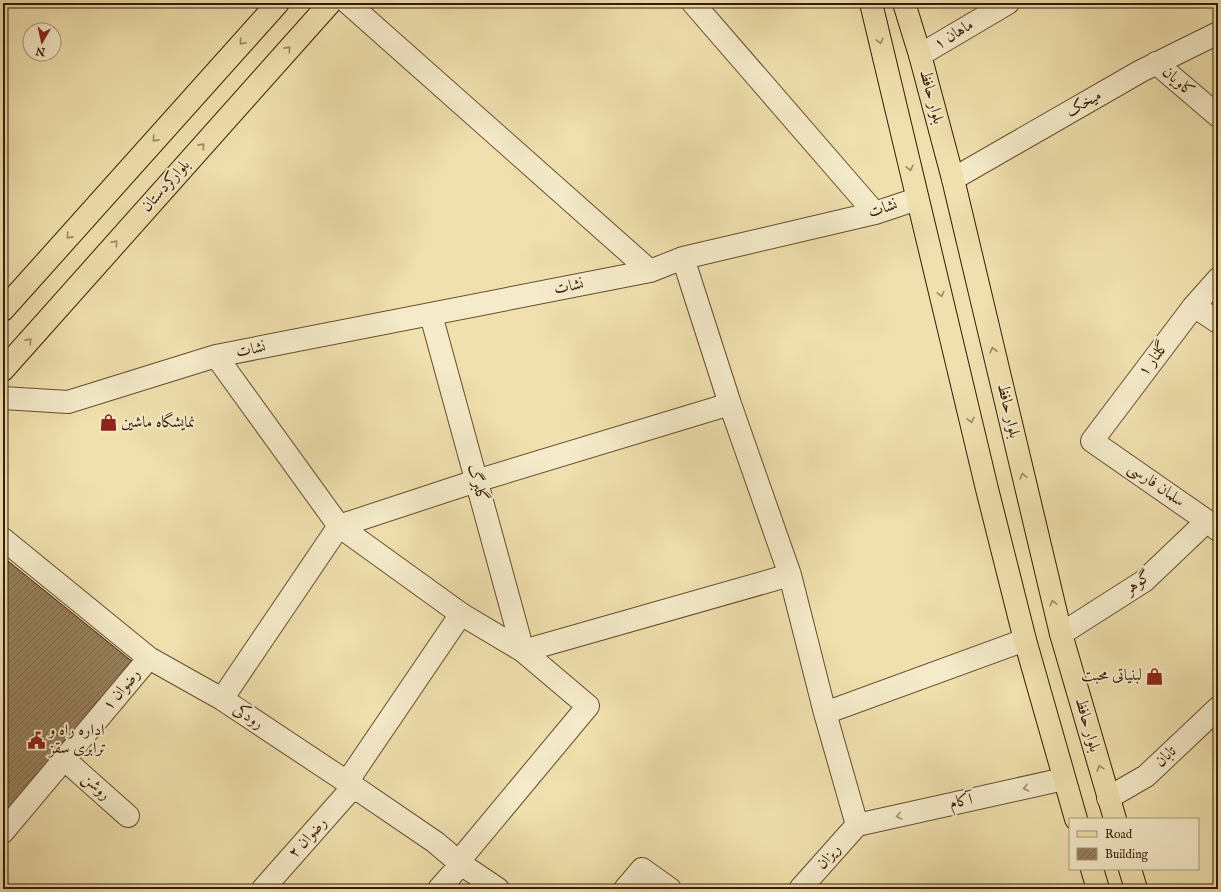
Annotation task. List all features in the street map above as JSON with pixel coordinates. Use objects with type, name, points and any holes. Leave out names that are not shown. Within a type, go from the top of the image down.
[{"type":"main road","points":[[3,310],[278,3]]},
{"type":"main road","name":"بلوارکردستان","points":[[3,370],[330,3]]},
{"type":"main road","points":[[871,3],[987,489],[1025,640],[1076,818]]},
{"type":"main road","name":"بلوار حافظ","points":[[904,3],[920,55],[953,179],[1061,634],[1115,818]]},
{"type":"main road","points":[[1092,870],[1098,889]]},
{"type":"main road","points":[[1130,870],[1136,889]]},
{"type":"street","points":[[348,3],[650,271]]},
{"type":"street","points":[[693,3],[875,213]]},
{"type":"street","name":"ماهان ۱","points":[[920,55],[1008,3]]},
{"type":"street","name":"میخک","points":[[953,179],[1156,63],[1218,33]]},
{"type":"street","name":"کاویان","points":[[1156,63],[1218,116]]},
{"type":"street","name":"نشات","points":[[3,398],[68,402],[216,356],[650,271],[683,258],[875,213],[917,199]]},
{"type":"street","points":[[683,258],[730,404],[790,576],[825,713],[857,825]]},
{"type":"street","name":"گلنار ۱","points":[[1092,441],[1194,306],[1218,279]]},
{"type":"street","points":[[1194,306],[1218,322]]},
{"type":"street","name":"گلبرگ","points":[[431,315],[523,651]]},
{"type":"street","points":[[216,356],[339,526],[461,614],[523,651],[588,706],[439,889]]},
{"type":"street","points":[[222,699],[339,526],[476,481],[730,404]]},
{"type":"street","name":"سلمان فارسی","points":[[1092,441],[1212,526]]},
{"type":"street","name":"گوهر","points":[[1061,634],[1144,581],[1212,526]]},
{"type":"street","name":"رودکی","points":[[3,539],[149,658],[222,699],[435,842],[498,889]]},
{"type":"street","points":[[523,651],[790,576]]},
{"type":"street","name":"رضوان ۲","points":[[263,889],[350,785],[461,614]]},
{"type":"street","points":[[825,713],[1025,640]]},
{"type":"street","name":"رضوان ۱","points":[[3,832],[149,658]]},
{"type":"street","name":"تابان","points":[[1108,798],[1146,776],[1218,708]]},
{"type":"street","name":"روشن","points":[[64,759],[128,816]]},
{"type":"street","name":"آکام","points":[[857,825],[1064,779]]},
{"type":"street","name":"ریزان","points":[[800,889],[857,825]]},
{"type":"street","points":[[625,889],[642,869],[670,889]]},
{"type":"building","name":"اداره راه و ترابری سقز","points":[[3,557],[134,663],[3,817]]},
{"type":"place","name":"نمایشگاه ماشین","points":[[108,423]]},
{"type":"place","name":"لبنیاتی محبت","points":[[1155,676]]},
{"type":"place","name":"اداره راه و ترابری سقز","points":[[36,740]]}]
